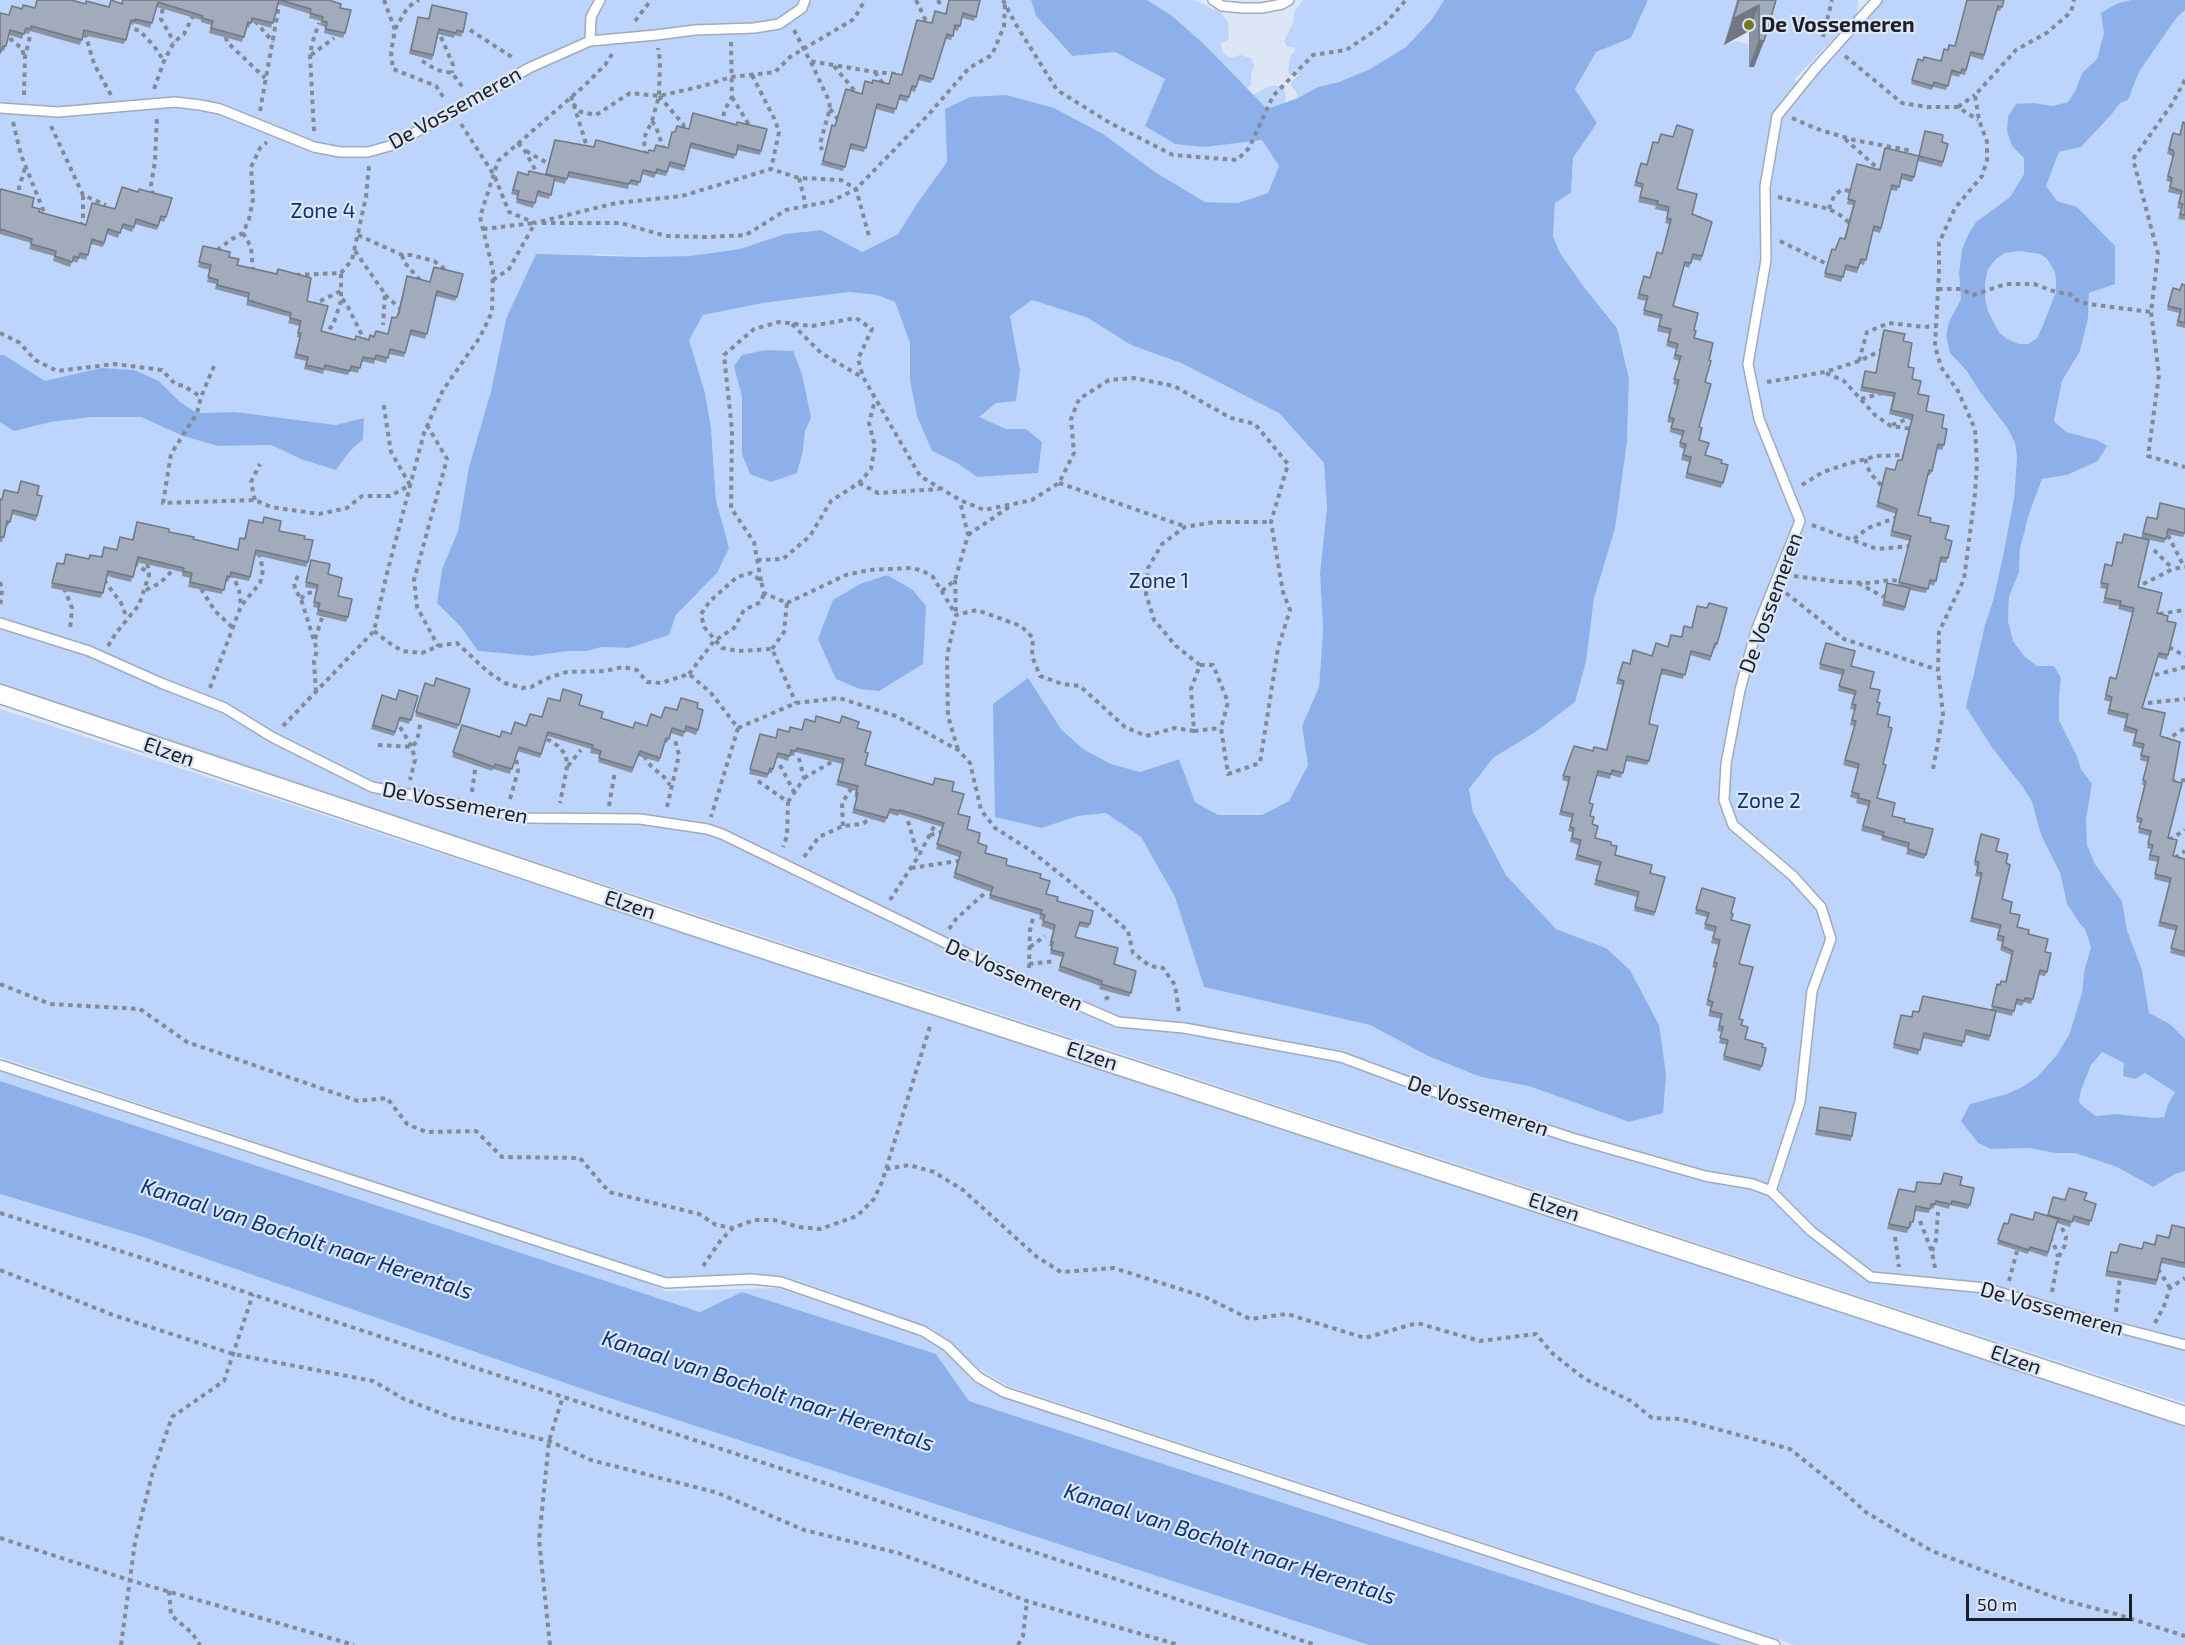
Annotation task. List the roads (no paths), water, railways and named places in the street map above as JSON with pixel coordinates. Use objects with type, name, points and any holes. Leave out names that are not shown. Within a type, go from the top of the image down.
[{"type":"street","name":"Elzen","points":[[0,694],[696,927],[2185,1416]]},
{"type":"lane","points":[[590,41],[591,17],[600,0]]},
{"type":"lane","name":"De Vossemeren","points":[[0,108],[45,111],[175,102],[220,109],[314,147],[340,152],[368,153],[393,145],[529,68],[590,41],[779,24],[802,9],[805,0]]},
{"type":"lane","points":[[1213,0],[1222,6],[1242,8],[1262,8],[1282,4],[1289,0]]},
{"type":"lane","name":"De Vossemeren","points":[[1771,1191],[1800,1102],[1812,991],[1831,939],[1821,907],[1793,876],[1734,825],[1724,801],[1726,764],[1740,690],[1756,631],[1800,521],[1758,419],[1748,364],[1766,260],[1765,187],[1777,116],[1815,69],[1836,48],[1867,5],[1877,0]]},
{"type":"lane","name":"De Vossemeren","points":[[0,623],[102,657],[225,708],[272,737],[372,787],[527,818],[640,819],[707,829],[722,834],[1028,983],[1118,1022],[1181,1028],[1341,1057],[1457,1100],[1572,1138],[1705,1176],[1752,1184],[1771,1191],[1811,1231],[1871,1277],[1986,1287],[2049,1308],[2185,1345]]},
{"type":"lane","points":[[0,1065],[666,1283],[751,1279],[781,1282],[923,1331],[947,1346],[978,1377],[1004,1392],[1775,1645]]},
{"type":"water","points":[[1031,0],[1147,0],[1171,15],[1205,45],[1267,109],[1298,98],[1318,87],[1339,82],[1370,69],[1406,47],[1432,19],[1444,0],[1648,0],[1631,38],[1596,52],[1575,89],[1597,123],[1573,158],[1571,193],[1555,203],[1553,236],[1560,253],[1617,328],[1629,378],[1627,442],[1615,529],[1594,598],[1586,662],[1575,702],[1537,731],[1493,758],[1469,789],[1473,812],[1506,875],[1556,929],[1606,948],[1630,970],[1659,1025],[1666,1074],[1663,1113],[1629,1122],[1529,1086],[1481,1077],[1428,1056],[1370,1025],[1204,987],[1175,897],[1141,837],[1106,813],[1078,816],[1042,828],[995,817],[993,704],[1028,678],[1061,729],[1083,749],[1111,764],[1140,772],[1179,759],[1195,802],[1218,815],[1262,815],[1289,801],[1308,765],[1302,726],[1319,687],[1323,630],[1320,573],[1327,507],[1324,463],[1279,413],[1181,363],[1131,345],[1088,318],[1032,300],[1010,316],[1020,370],[1016,401],[996,403],[979,417],[1006,429],[1026,429],[1042,442],[1038,473],[977,477],[957,463],[932,451],[917,416],[910,380],[910,343],[895,302],[877,295],[849,292],[763,303],[703,315],[689,340],[705,393],[711,428],[716,500],[729,548],[717,573],[676,615],[669,635],[629,648],[602,647],[587,651],[532,656],[478,651],[461,627],[437,603],[442,569],[458,531],[469,467],[491,391],[506,319],[536,254],[690,256],[740,249],[785,234],[821,230],[862,252],[898,234],[947,162],[945,109],[970,97],[1006,95],[1054,108],[1103,134],[1155,172],[1205,202],[1238,203],[1268,193],[1279,166],[1262,140],[1204,147],[1175,144],[1145,126],[1165,79],[1115,52],[1072,56],[1036,16]]},
{"type":"water","points":[[2131,0],[2185,0],[2185,10],[2177,17],[2139,72],[2128,100],[2120,103],[2081,147],[2059,152],[2046,186],[2057,201],[2077,207],[2115,246],[2115,284],[2089,293],[2088,318],[2080,351],[2062,381],[2054,421],[2066,432],[2097,440],[2107,446],[2098,461],[2067,475],[2042,479],[2029,514],[2020,549],[2019,572],[2009,597],[2008,621],[2013,641],[2024,656],[2037,666],[2054,666],[2061,678],[2059,720],[2081,769],[2092,784],[2086,820],[2087,845],[2095,864],[2122,901],[2127,930],[2142,970],[2149,1013],[2170,1024],[2185,1039],[2185,1171],[2153,1187],[2117,1167],[2075,1153],[2055,1153],[2029,1148],[1991,1149],[1978,1143],[1961,1121],[1970,1104],[2007,1094],[2022,1087],[2037,1077],[2056,1056],[2069,1035],[2082,993],[2084,972],[2091,947],[2085,929],[2067,904],[2060,873],[2041,835],[2032,802],[1966,707],[2004,551],[2014,498],[2017,457],[2015,443],[2008,429],[1966,370],[1950,353],[1946,336],[1949,322],[1961,299],[1959,273],[1962,249],[1969,233],[1976,222],[2010,197],[2024,174],[2024,158],[2012,146],[2007,131],[2008,117],[2016,104],[2034,103],[2053,106],[2068,102],[2082,73],[2097,59],[2104,33],[2101,13],[2118,3]],"holes":[[[2019,251],[2040,254],[2047,259],[2055,272],[2056,281],[2056,292],[2043,325],[2037,338],[2028,344],[2019,344],[2007,339],[1999,332],[1988,311],[1985,297],[1988,269],[2005,253]],[[2102,1052],[2124,1063],[2123,1076],[2135,1079],[2145,1073],[2175,1092],[2164,1117],[2115,1114],[2096,1116],[2079,1102],[2091,1065]]]},
{"type":"water","points":[[766,350],[793,351],[802,374],[811,418],[805,431],[797,473],[771,482],[750,474],[742,454],[742,397],[734,366],[742,355]]},
{"type":"water","points":[[0,355],[4,355],[45,381],[101,368],[134,370],[159,381],[179,401],[197,413],[236,412],[336,425],[364,418],[363,439],[349,452],[336,470],[301,459],[271,445],[218,446],[183,436],[141,417],[92,417],[51,422],[14,431],[0,422]]},
{"type":"water","points":[[887,575],[913,590],[926,606],[923,664],[879,691],[860,689],[836,679],[818,639],[833,600],[860,584]]},
{"type":"water","name":"Kanaal van Bocholt naar Herentals","points":[[0,1081],[700,1312],[742,1292],[936,1354],[969,1401],[1722,1645],[1369,1645],[594,1393],[143,1237],[0,1194]]},
{"type":"place","name":"De Vossemeren","points":[[1749,25]]},
{"type":"park label","name":"Zone 4","points":[[323,211]]},
{"type":"park label","name":"Zone 1","points":[[1159,581]]},
{"type":"park label","name":"Zone 2","points":[[1769,801]]}]
